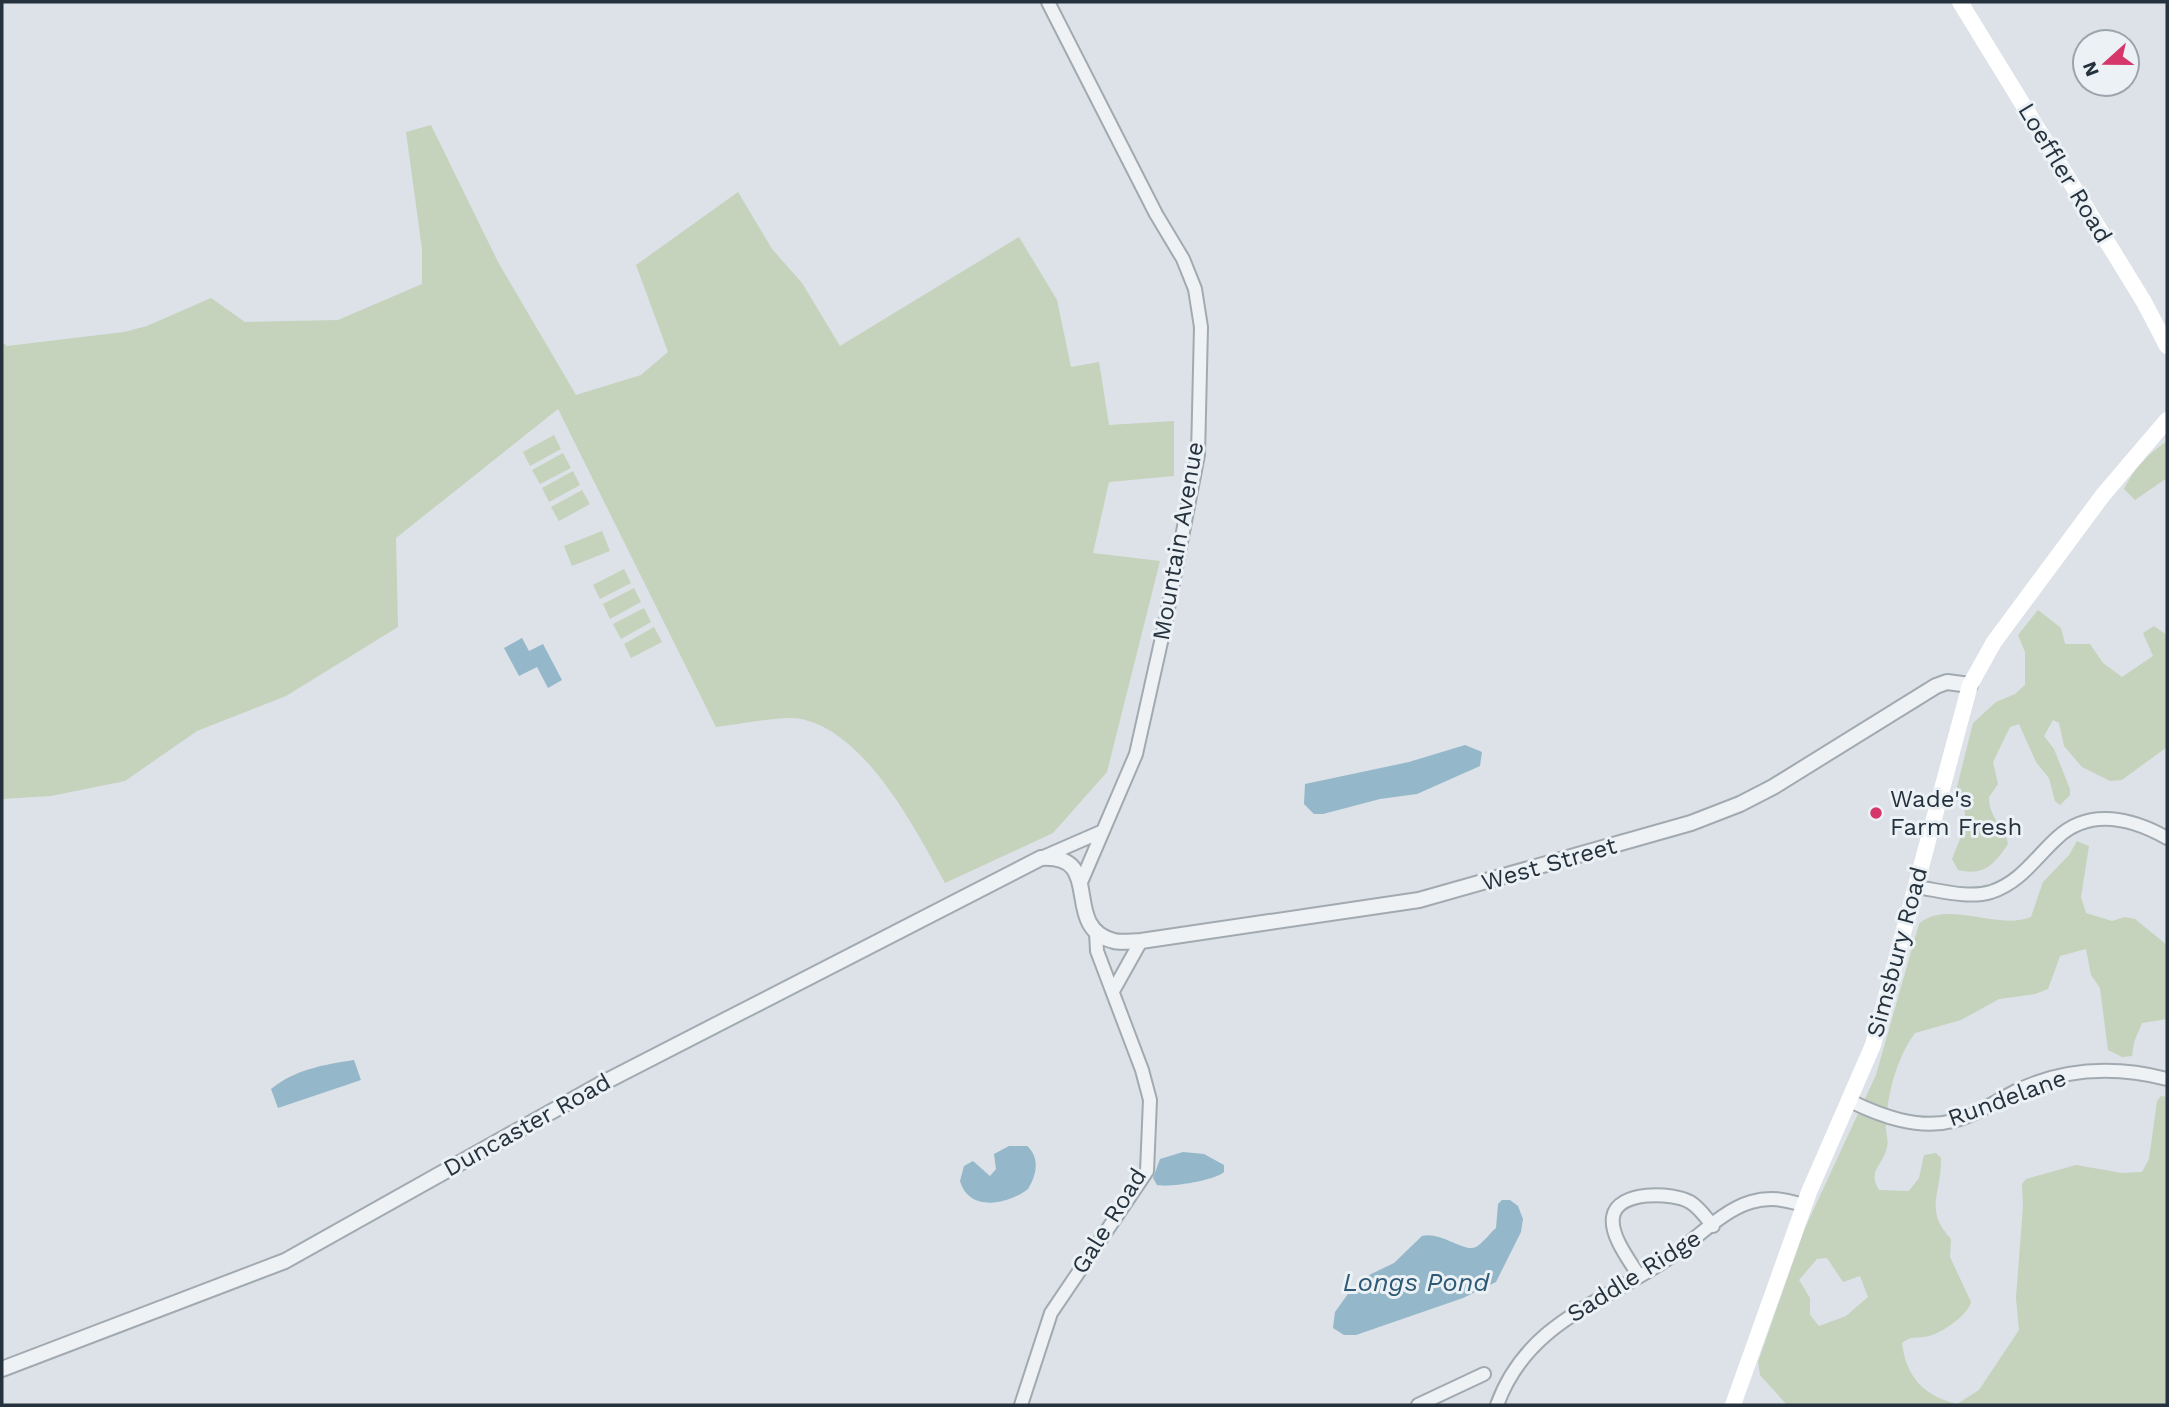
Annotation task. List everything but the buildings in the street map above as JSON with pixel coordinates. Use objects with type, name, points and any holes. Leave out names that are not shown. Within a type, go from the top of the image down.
[{"type":"main road","name":"Loeffler Road","points":[[1960,2],[2144,302],[2167,346]]},
{"type":"main road","name":"Simsbury Road","points":[[1733,1405],[1804,1205],[1873,1045],[1970,685],[1994,642],[2103,495],[2167,420]]},
{"type":"street","name":"Mountain Avenue","points":[[1048,2],[1156,214],[1183,259],[1195,289],[1201,327],[1198,455],[1165,624],[1136,754],[1082,880],[1080,895],[1086,918],[1096,932]]},
{"type":"street","name":"West Street","points":[[1096,932],[1114,942],[1141,941],[1419,900],[1692,823],[1740,804],[1773,787],[1936,685],[1947,682],[1970,685]]},
{"type":"street","points":[[1916,887],[1966,894],[1990,892],[2018,877],[2062,833],[2095,820],[2130,821],[2167,838]]},
{"type":"street","name":"Duncaster Road","points":[[2,1369],[285,1261],[598,1085],[1041,858],[1103,831]]},
{"type":"street","points":[[1041,858],[1060,860],[1076,870],[1082,880]]},
{"type":"street","name":"Gale Road","points":[[1021,1405],[1051,1313],[1147,1171],[1150,1100],[1097,951],[1096,932]]},
{"type":"street","points":[[1113,991],[1141,941]]},
{"type":"street","name":"Rundelane","points":[[1850,1101],[1891,1118],[1940,1123],[1969,1116],[2026,1087],[2074,1073],[2124,1070],[2167,1079]]},
{"type":"street","points":[[1639,1276],[1613,1223],[1615,1211],[1623,1203],[1653,1195],[1681,1198],[1696,1206],[1713,1226]]},
{"type":"street","name":"Saddle Ridge","points":[[1497,1405],[1513,1370],[1560,1321],[1639,1276],[1742,1205],[1764,1199],[1778,1199],[1804,1205]]},
{"type":"street","points":[[1418,1405],[1484,1374]]},
{"type":"green space","points":[[431,125],[498,262],[576,395],[641,375],[668,352],[636,265],[738,192],[772,249],[802,283],[840,346],[1019,237],[1057,300],[1071,367],[1099,362],[1109,425],[1174,421],[1174,476],[1109,482],[1093,553],[1160,561],[1107,772],[1053,833],[945,883],[904,811],[886,786],[847,743],[825,728],[793,718],[716,727],[558,409],[396,538],[398,627],[286,696],[197,731],[125,781],[51,796],[2,799],[2,342],[7,346],[124,332],[147,326],[211,298],[245,322],[338,320],[422,284],[422,249],[406,132]]},
{"type":"green space","points":[[554,435],[561,449],[530,466],[523,452]]},
{"type":"green space","points":[[2167,441],[2167,478],[2135,500],[2124,489],[2128,481],[2142,462]]},
{"type":"green space","points":[[563,453],[571,468],[540,484],[532,470]]},
{"type":"green space","points":[[573,471],[580,485],[549,502],[542,488]]},
{"type":"green space","points":[[582,490],[590,504],[559,521],[551,507]]},
{"type":"green space","points":[[602,531],[610,551],[572,566],[564,546]]},
{"type":"green space","points":[[624,569],[631,583],[600,599],[593,585]]},
{"type":"green space","points":[[634,588],[641,602],[610,619],[603,604]]},
{"type":"green space","points":[[644,608],[651,622],[621,639],[613,624]]},
{"type":"green space","points":[[2038,610],[2061,628],[2065,644],[2090,644],[2103,663],[2122,677],[2153,656],[2143,633],[2154,626],[2167,635],[2167,747],[2122,780],[2110,781],[2082,767],[2064,746],[2059,723],[2053,720],[2044,736],[2054,749],[2070,789],[2070,795],[2060,805],[2055,801],[2049,778],[2036,762],[2019,724],[2010,727],[1993,762],[1998,784],[1989,797],[1992,812],[2008,844],[1988,867],[1975,871],[1958,870],[1952,859],[1966,824],[1964,806],[1957,787],[1973,723],[1996,702],[2015,694],[2025,685],[2025,652],[2018,635]]},
{"type":"green space","points":[[654,627],[662,642],[631,658],[624,644]]},
{"type":"green space","points":[[2077,841],[2089,846],[2081,897],[2086,913],[2112,921],[2125,917],[2135,919],[2167,945],[2167,1019],[2142,1023],[2134,1042],[2132,1056],[2122,1057],[2108,1050],[2100,988],[2091,975],[2086,949],[2060,956],[2048,989],[2035,994],[1999,999],[1961,1020],[1915,1033],[1903,1053],[1891,1089],[1887,1113],[1887,1144],[1875,1173],[1876,1183],[1879,1190],[1909,1191],[1919,1178],[1924,1155],[1936,1153],[1941,1158],[1936,1200],[1938,1219],[1951,1239],[1950,1257],[1971,1302],[1960,1318],[1947,1327],[1934,1334],[1912,1338],[1902,1343],[1904,1355],[1919,1384],[1935,1396],[1957,1404],[1979,1390],[2019,1330],[2016,1298],[2023,1206],[2022,1184],[2026,1179],[2076,1165],[2122,1173],[2142,1172],[2149,1159],[2157,1101],[2161,1096],[2167,1097],[2167,1405],[1787,1405],[1760,1375],[1758,1362],[1805,1228],[1876,1075],[1919,924],[1930,917],[1943,914],[2003,920],[2031,917],[2043,882],[2069,855]],"holes":[[[1827,1258],[1843,1282],[1860,1276],[1868,1297],[1846,1316],[1819,1326],[1810,1315],[1810,1298],[1799,1280],[1817,1259]]]},
{"type":"water","points":[[522,638],[529,651],[543,644],[562,680],[548,688],[537,667],[519,676],[504,648]]},
{"type":"water","points":[[1465,745],[1482,752],[1480,766],[1417,794],[1380,799],[1323,814],[1314,814],[1304,804],[1305,784],[1409,762]]},
{"type":"water","points":[[354,1060],[361,1080],[278,1108],[271,1089],[280,1082],[310,1069]]},
{"type":"water","points":[[1009,1146],[1027,1146],[1034,1155],[1035,1172],[1028,1189],[1011,1199],[990,1203],[972,1198],[960,1181],[964,1166],[973,1161],[990,1176],[996,1169],[994,1154]]},
{"type":"water","points":[[1183,1152],[1204,1154],[1224,1165],[1224,1172],[1192,1183],[1157,1185],[1153,1178],[1160,1159]]},
{"type":"water","name":"Longs Pond","points":[[1502,1200],[1510,1200],[1518,1206],[1523,1219],[1521,1232],[1496,1282],[1463,1298],[1356,1335],[1344,1335],[1333,1328],[1335,1312],[1350,1291],[1365,1277],[1394,1263],[1422,1236],[1437,1236],[1471,1248],[1479,1245],[1496,1228],[1498,1204]]},
{"type":"place","name":"Wade's Farm Fresh","points":[[1876,813]]}]
